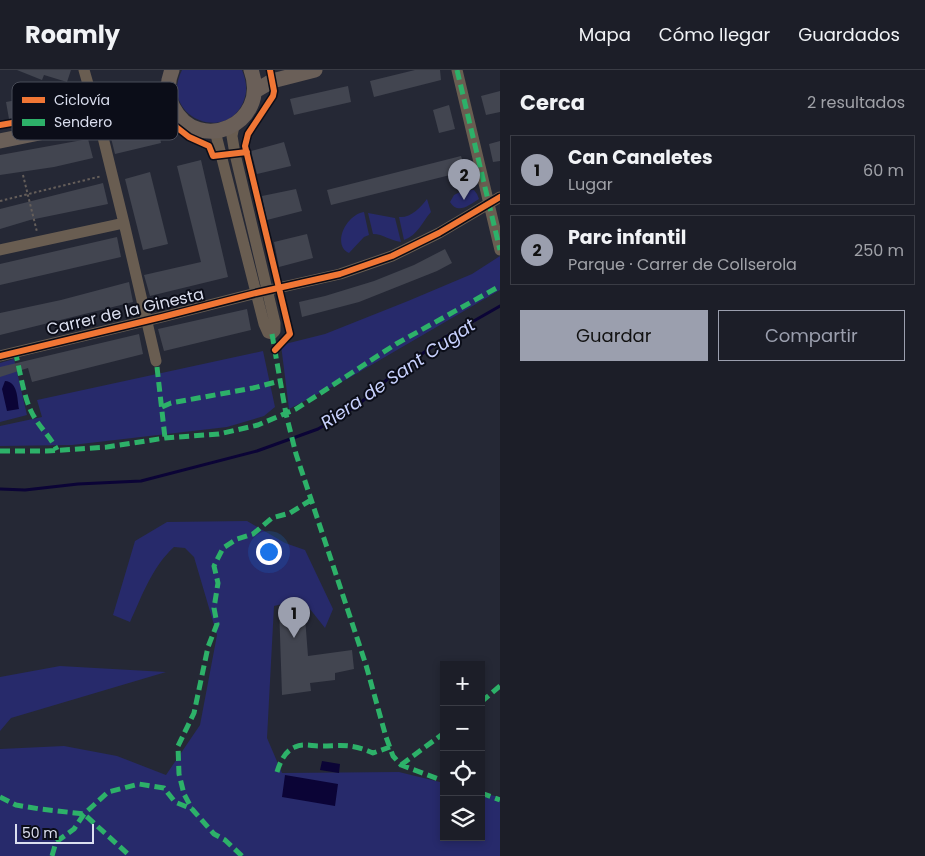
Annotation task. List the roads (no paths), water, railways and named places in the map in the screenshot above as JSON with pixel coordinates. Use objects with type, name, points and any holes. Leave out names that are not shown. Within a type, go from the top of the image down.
[{"type":"main road","points":[[178,114],[192,127],[203,131],[215,131],[234,126],[249,111],[254,98],[255,81],[251,70]]},
{"type":"main road","points":[[255,91],[277,80],[315,70]]},
{"type":"street","points":[[457,70],[500,250]]},
{"type":"street","points":[[215,131],[266,331],[272,334],[276,328],[233,145],[234,126]]},
{"type":"street","points":[[103,140],[156,361]]},
{"type":"street","name":"Carrer de la Ginesta","points":[[0,356],[340,274],[392,256],[439,233],[500,197]]},
{"type":"street","points":[[0,250],[124,223]]},
{"type":"waterway","name":"Riera de Sant Cugat","points":[[0,489],[25,490],[78,484],[141,481],[257,451],[318,429],[358,405],[390,377],[444,338],[500,306]]},
{"type":"place","name":"Parc infantil","points":[[464,200]]},
{"type":"place","name":"Can Canaletes","points":[[294,638]]}]
